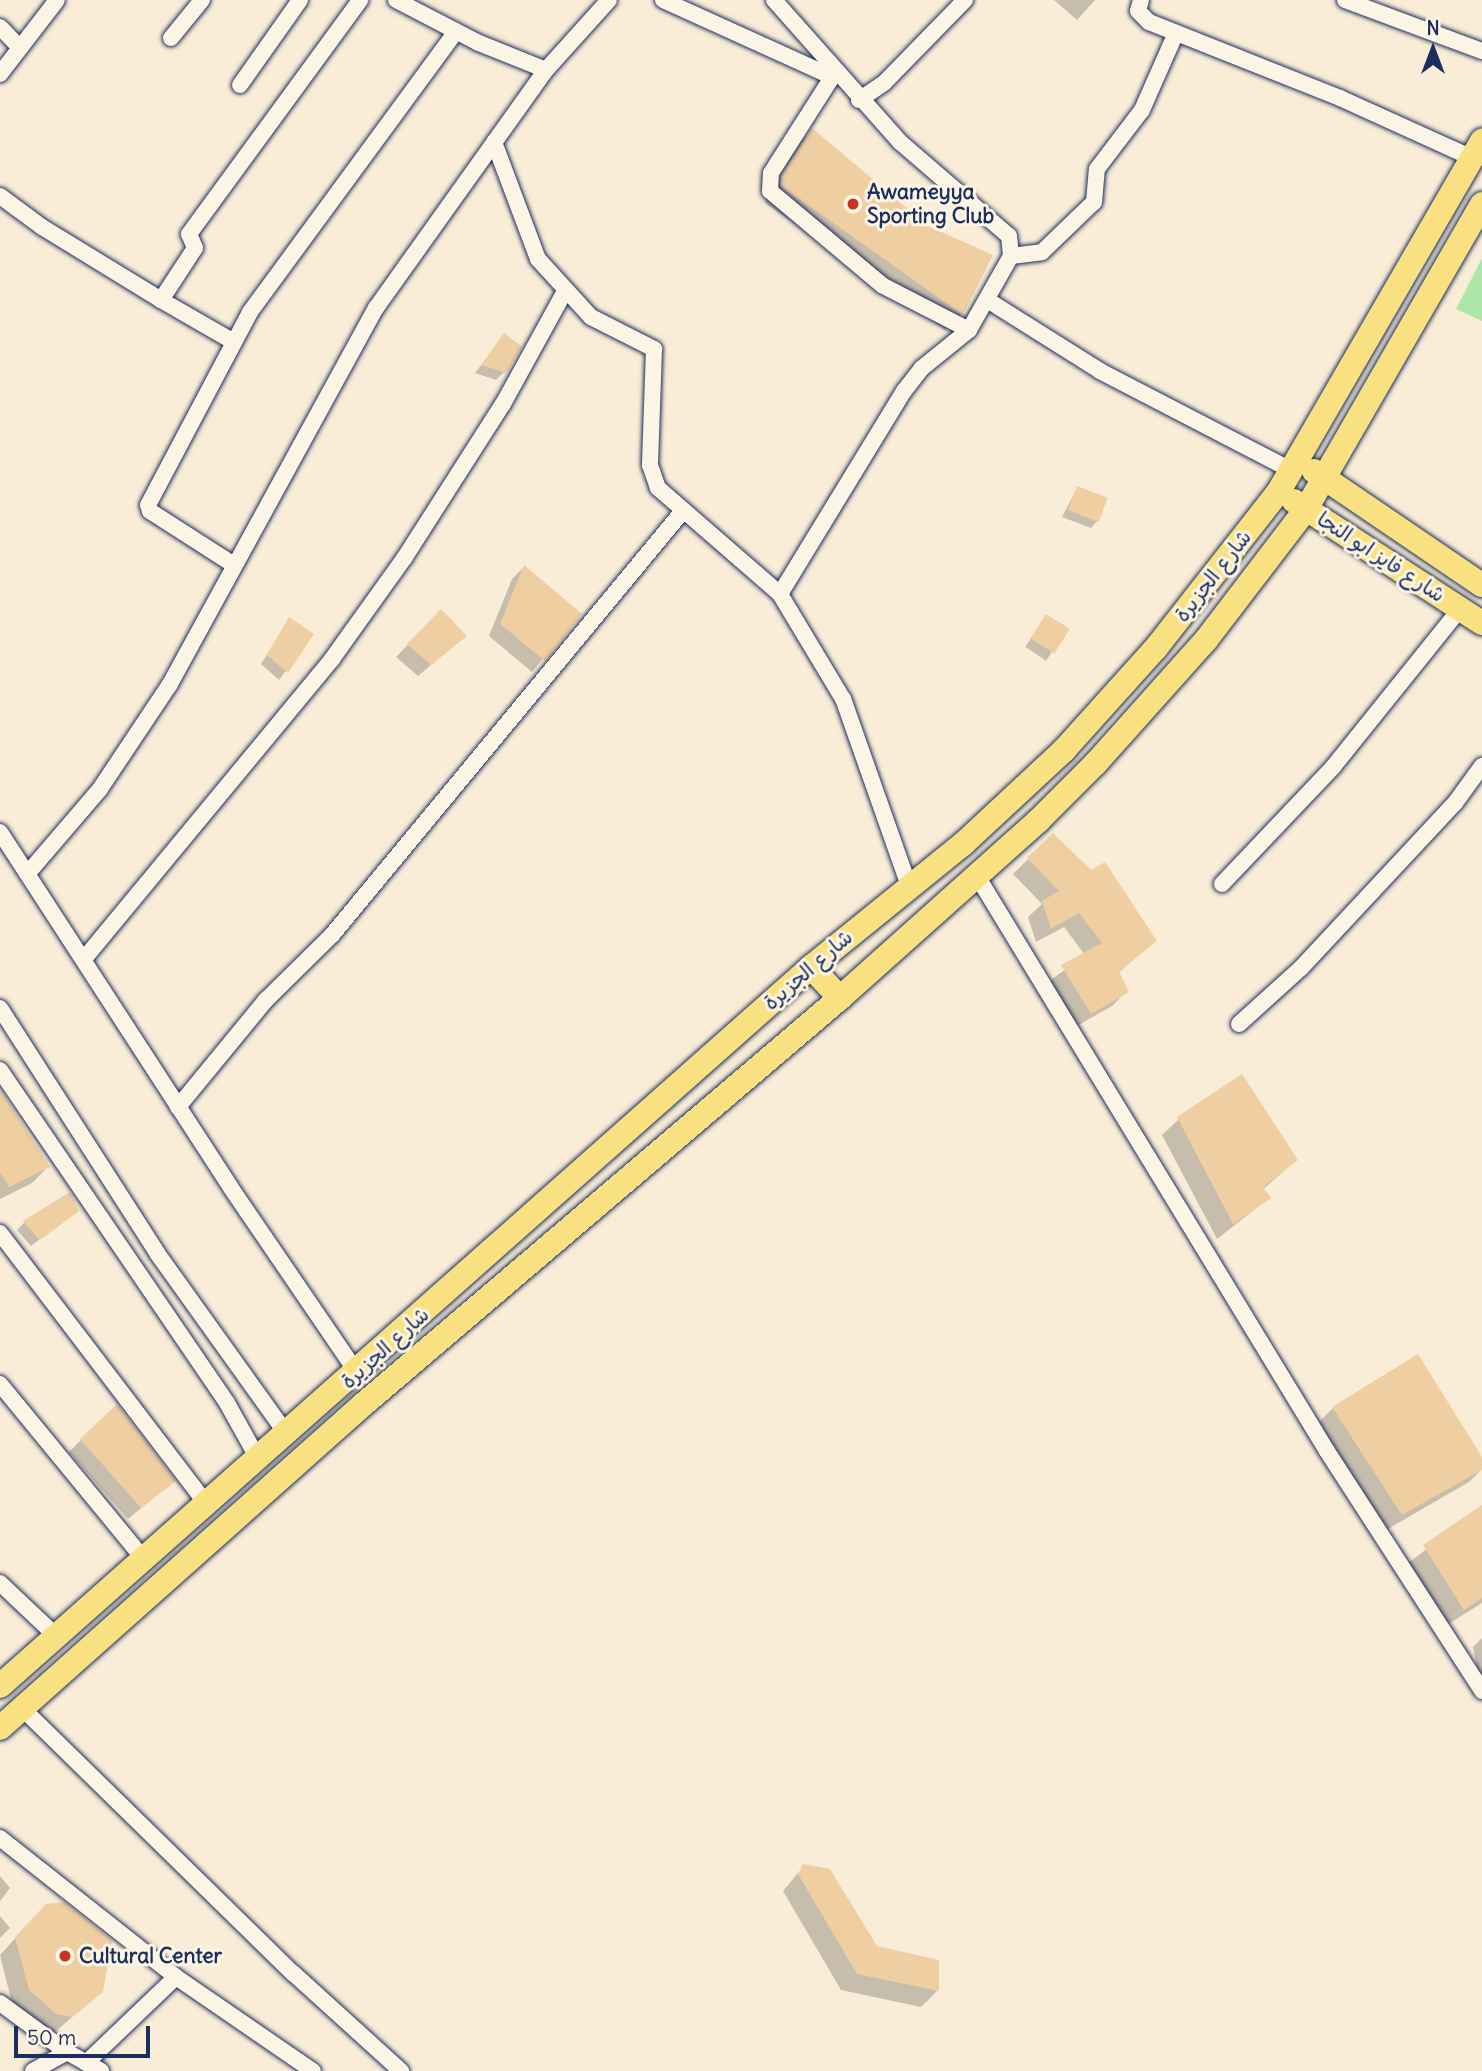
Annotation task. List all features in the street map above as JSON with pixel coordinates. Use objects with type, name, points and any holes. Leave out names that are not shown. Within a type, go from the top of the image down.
[{"type":"main road","name":"شارع الجزيرة","points":[[0,1686],[257,1457],[358,1372],[811,967],[1014,798],[1111,701],[1279,492],[1477,150]]},
{"type":"main road","name":"شارع الجزيرة","points":[[8,1715],[388,1383],[840,998],[1038,821],[1153,702],[1306,509],[1326,479],[1482,204]]},
{"type":"main road","name":"شارع فايز ابو النجا","points":[[1296,466],[1326,479],[1482,585]]},
{"type":"main road","name":"شارع فايز ابو النجا","points":[[1279,492],[1482,623]]},
{"type":"main road","points":[[811,967],[840,998]]},
{"type":"main road","points":[[358,1372],[388,1383]]},
{"type":"main road","points":[[358,1372],[365,1403]]},
{"type":"street","points":[[0,74],[57,0]]},
{"type":"street","points":[[171,38],[202,0]]},
{"type":"street","points":[[240,85],[300,0]]},
{"type":"street","points":[[162,300],[195,248],[189,234],[360,0]]},
{"type":"street","points":[[396,0],[456,32],[546,70]]},
{"type":"street","points":[[28,873],[100,789],[170,684],[347,356],[546,70],[609,0]]},
{"type":"street","points":[[663,0],[834,74]]},
{"type":"street","points":[[774,0],[834,74],[900,142],[1009,236],[1011,256],[989,301],[969,330],[930,360],[904,391],[780,594]]},
{"type":"street","points":[[859,100],[884,83],[965,0]]},
{"type":"street","points":[[1141,0],[1141,18],[1477,150]]},
{"type":"street","points":[[1345,0],[1482,51]]},
{"type":"street","points":[[0,27],[20,48]]},
{"type":"street","points":[[234,565],[147,509],[250,312],[456,32]]},
{"type":"street","points":[[1011,256],[1042,251],[1094,202],[1097,169],[1142,110],[1175,33]]},
{"type":"street","points":[[834,74],[771,173],[770,191],[882,285],[969,330]]},
{"type":"street","points":[[495,142],[529,240],[565,291],[592,317],[654,349],[650,465],[658,488],[682,512],[780,594],[843,699],[909,887]]},
{"type":"street","points":[[0,196],[42,227],[234,342]]},
{"type":"street","points":[[84,959],[332,659],[405,557],[503,404],[565,291]]},
{"type":"street","points":[[989,301],[1100,371],[1296,466]]},
{"type":"street","points":[[178,1107],[266,999],[332,935],[682,512]]},
{"type":"street","points":[[1222,884],[1333,767],[1460,609]]},
{"type":"street","points":[[1239,1024],[1301,968],[1455,803],[1482,766]]},
{"type":"street","points":[[0,832],[178,1107],[358,1372]]},
{"type":"street","points":[[977,876],[1327,1451],[1482,1691]]},
{"type":"street","points":[[0,1008],[157,1253],[286,1433]]},
{"type":"street","points":[[0,1070],[227,1403],[257,1457]]},
{"type":"street","points":[[0,1233],[206,1503]]},
{"type":"street","points":[[0,1384],[143,1558]]},
{"type":"street","points":[[0,1583],[56,1636]]},
{"type":"street","points":[[8,1715],[401,2071]]},
{"type":"street","points":[[0,1838],[176,1977],[313,2071]]},
{"type":"street","points":[[86,2063],[176,1977]]},
{"type":"street","points":[[0,2003],[67,2052],[101,2071]]},
{"type":"street","points":[[33,2071],[67,2052]]},
{"type":"green space","points":[[1482,258],[1482,321],[1456,309]]},
{"type":"building","name":"Awameyya Sporting Club","points":[[812,128],[928,226],[993,255],[963,315],[781,186],[781,176]]},
{"type":"building","points":[[504,333],[522,347],[506,373],[481,365]]},
{"type":"building","points":[[1077,486],[1108,498],[1098,522],[1068,510]]},
{"type":"building","points":[[524,565],[582,614],[545,661],[500,624]]},
{"type":"building","points":[[441,609],[467,636],[431,665],[407,644]]},
{"type":"building","points":[[1046,614],[1070,629],[1054,653],[1031,639]]},
{"type":"building","points":[[289,617],[314,634],[288,673],[267,655]]},
{"type":"building","points":[[1053,833],[1091,870],[1105,862],[1157,941],[1119,971],[1129,992],[1091,1014],[1061,965],[1102,943],[1079,913],[1051,929],[1042,901],[1059,891],[1027,858]]},
{"type":"building","points":[[1242,1074],[1298,1160],[1263,1187],[1271,1198],[1233,1224],[1177,1117]]},
{"type":"building","points":[[0,1089],[50,1167],[9,1187],[0,1173]]},
{"type":"building","points":[[70,1192],[79,1211],[40,1240],[23,1221]]},
{"type":"building","points":[[1418,1354],[1482,1457],[1482,1470],[1402,1515],[1332,1407]]},
{"type":"building","points":[[117,1404],[176,1481],[141,1508],[80,1439]]},
{"type":"building","points":[[1482,1505],[1482,1598],[1464,1610],[1423,1545]]},
{"type":"building","points":[[803,1864],[830,1869],[877,1946],[939,1960],[939,1991],[857,1974],[798,1874]]},
{"type":"building","name":"Cultural Center","points":[[64,1902],[112,1940],[103,1992],[72,2017],[56,2014],[29,1990],[15,1937],[46,1904]]},
{"type":"place","name":"Awameyya Sporting Club","points":[[853,204]]},
{"type":"place","name":"Cultural Center","points":[[65,1956]]}]
